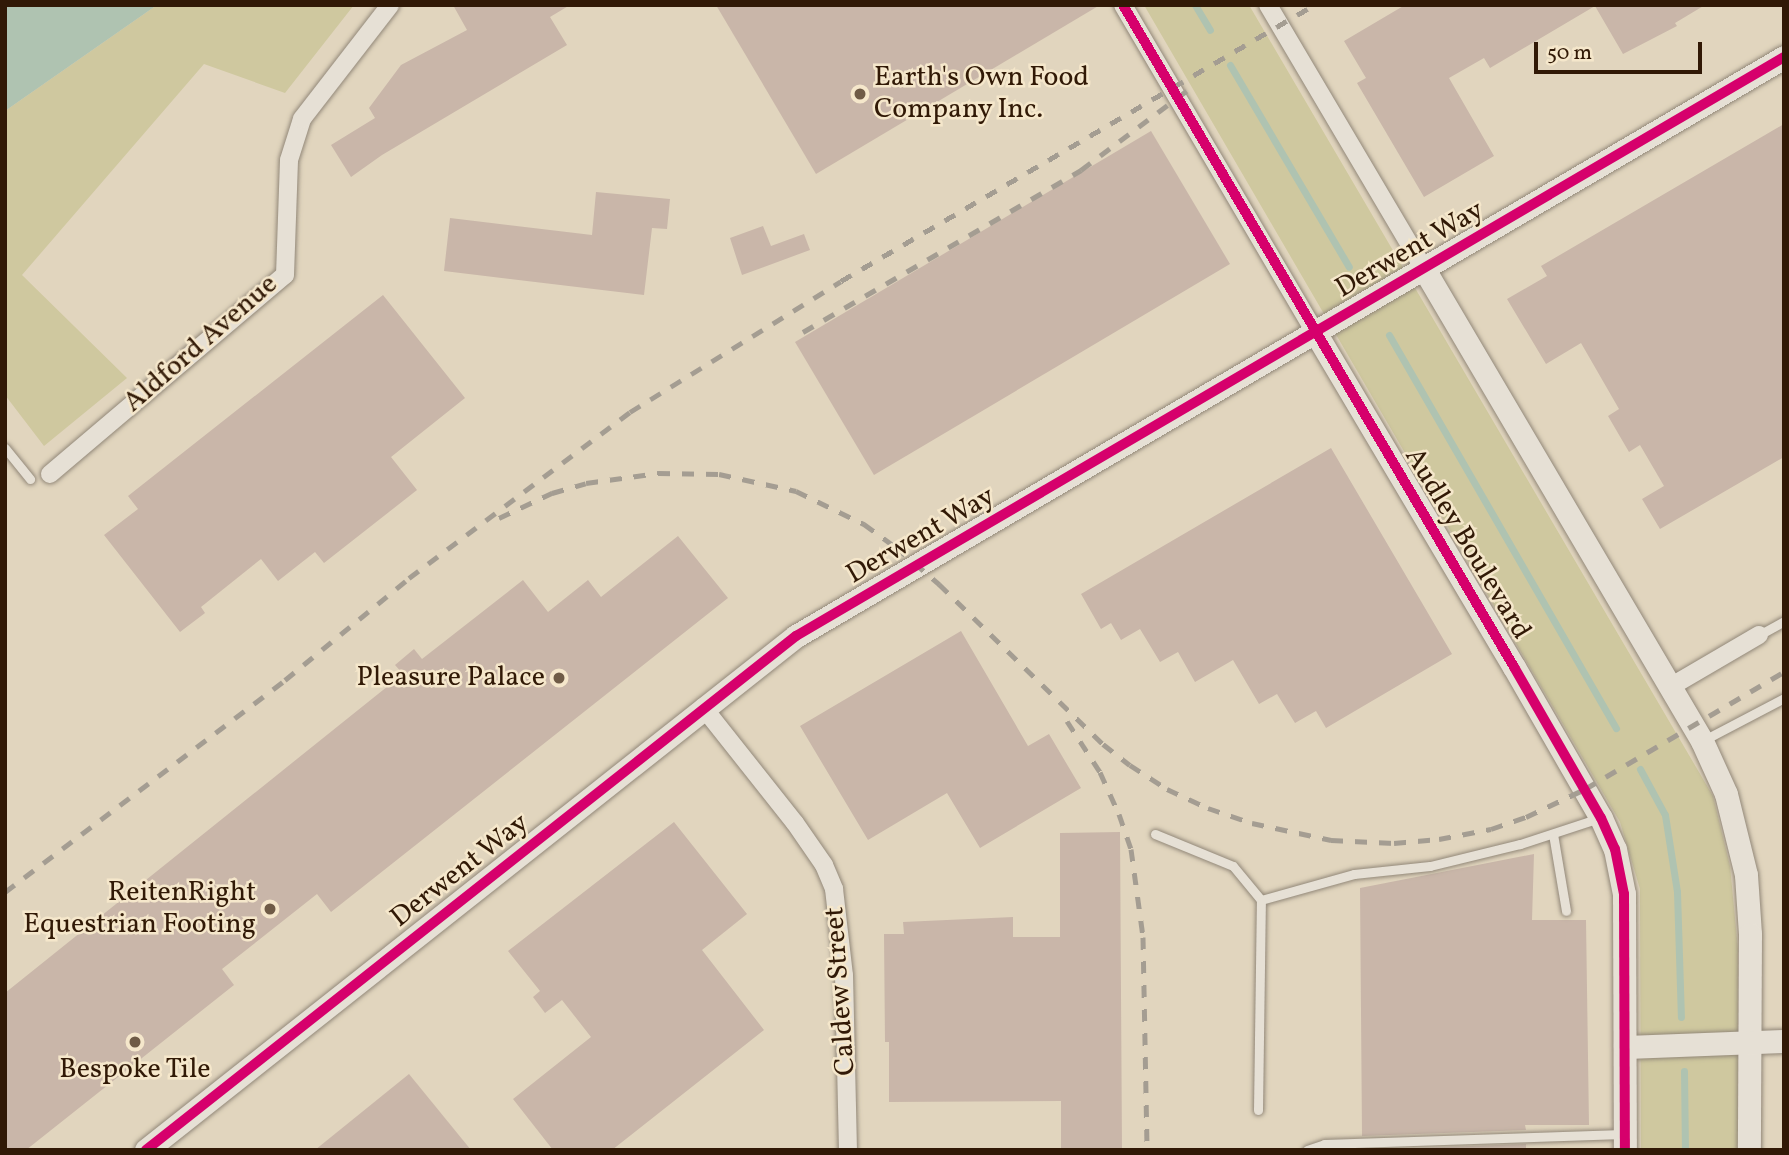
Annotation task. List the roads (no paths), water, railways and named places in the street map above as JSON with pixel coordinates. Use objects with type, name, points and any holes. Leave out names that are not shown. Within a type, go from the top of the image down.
[{"type":"street","name":"Aldford Avenue","points":[[50,474],[285,275],[289,160],[302,119],[390,5]]},
{"type":"street","name":"Audley Boulevard","points":[[1123,5],[1601,818],[1615,849],[1624,894],[1625,1142]]},
{"type":"street","points":[[1268,5],[1702,741],[1726,794],[1746,875],[1750,934],[1749,1150]]},
{"type":"street","name":"Derwent Way","points":[[146,1150],[796,636],[1784,57]]},
{"type":"street","points":[[1670,687],[1759,635]]},
{"type":"street","name":"Caldew Street","points":[[703,707],[795,823],[824,865],[834,889],[844,975],[848,1150]]},
{"type":"street","points":[[1625,1047],[1784,1041]]},
{"type":"lane","points":[[5,448],[30,479]]},
{"type":"lane","points":[[1759,635],[1784,621]]},
{"type":"lane","points":[[1702,741],[1784,698]]},
{"type":"lane","points":[[1261,900],[1354,874],[1430,866],[1553,834],[1601,818]]},
{"type":"lane","points":[[1155,834],[1233,866],[1261,900],[1258,1110]]},
{"type":"lane","points":[[1553,834],[1566,911]]},
{"type":"lane","points":[[1307,1150],[1324,1144],[1625,1142]]},
{"type":"waterway","points":[[1195,5],[1210,30]]},
{"type":"waterway","points":[[1230,65],[1349,267]]},
{"type":"waterway","points":[[1389,335],[1616,728]]},
{"type":"waterway","points":[[1640,769],[1665,815],[1677,892],[1681,1017]]},
{"type":"waterway","points":[[1684,1071],[1685,1150]]},
{"type":"railway","points":[[5,892],[285,680],[409,578],[630,412],[841,281],[1314,5]]},
{"type":"railway","points":[[803,332],[1081,170],[1193,86]]},
{"type":"railway","points":[[499,518],[552,493],[586,483],[658,473],[719,474],[796,491],[864,524],[896,547],[939,584],[1103,744],[1130,765],[1167,789],[1208,808],[1252,823],[1331,840],[1394,843],[1439,839],[1491,829],[1526,817],[1585,789],[1784,672]]},
{"type":"railway","points":[[1067,721],[1100,772],[1131,849],[1143,937],[1147,1150]]},
{"type":"place","name":"Earth's Own Food Company Inc.","points":[[860,94]]},
{"type":"place","name":"Pleasure Palace","points":[[559,678]]},
{"type":"place","name":"ReitenRight Equestrian Footing","points":[[270,909]]},
{"type":"place","name":"Bespoke Tile","points":[[135,1042]]}]
